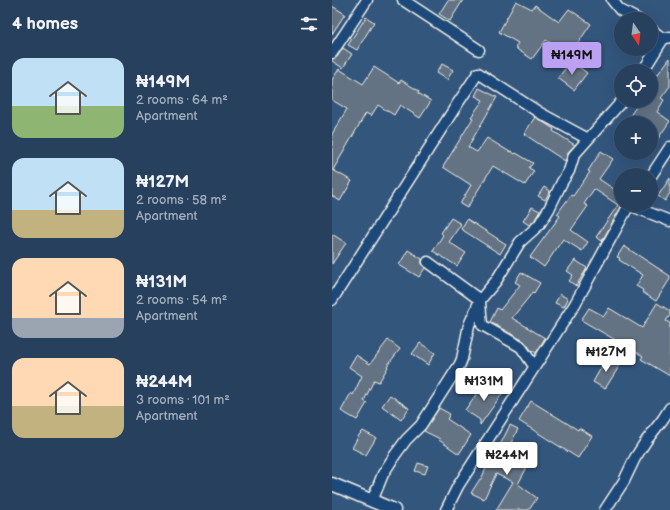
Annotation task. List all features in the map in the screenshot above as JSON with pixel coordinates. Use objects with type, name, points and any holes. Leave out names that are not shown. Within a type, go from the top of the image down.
[{"type":"street","points":[[332,53],[367,0]]},
{"type":"street","points":[[403,0],[479,50]]},
{"type":"street","points":[[612,0],[620,10],[624,12]]},
{"type":"street","points":[[648,64],[666,38]]},
{"type":"street","points":[[332,300],[478,73],[540,112],[588,139]]},
{"type":"street","points":[[372,501],[383,474],[395,455],[406,440],[421,425],[460,364],[469,325],[480,300],[496,281],[520,242],[539,225],[569,171],[574,155],[616,108]]},
{"type":"street","points":[[656,168],[670,147]]},
{"type":"street","points":[[446,510],[458,486],[575,304],[625,212]]},
{"type":"street","points":[[648,212],[670,220]]},
{"type":"street","points":[[428,262],[480,300],[482,325],[521,347],[534,366]]},
{"type":"street","points":[[605,510],[624,481],[638,452],[670,408]]},
{"type":"street","points":[[332,484],[393,510]]},
{"type":"building","points":[[448,0],[463,0],[450,21],[439,14]]},
{"type":"building","points":[[516,1],[532,9],[535,5],[559,22],[569,9],[591,24],[571,53],[560,45],[558,48],[546,40],[532,59],[515,48],[518,43],[499,32]]},
{"type":"building","points":[[332,6],[345,14],[332,34]]},
{"type":"building","points":[[366,17],[374,22],[357,50],[348,45]]},
{"type":"building","points":[[343,48],[352,54],[343,68],[332,61],[332,59],[337,57]]},
{"type":"building","points":[[670,58],[670,86],[661,98],[664,100],[657,112],[670,121],[658,139],[658,116],[630,116],[635,108],[658,108],[658,74]]},
{"type":"building","points":[[571,61],[587,73],[574,90],[558,78]]},
{"type":"building","points":[[442,64],[453,70],[447,80],[436,73]]},
{"type":"building","points":[[374,67],[399,83],[401,80],[419,91],[418,93],[431,101],[420,118],[400,105],[394,115],[378,105],[371,116],[366,113],[333,170],[352,181],[340,201],[332,196],[332,134],[347,109],[332,100],[332,80],[339,69],[363,84]]},
{"type":"building","points":[[479,88],[497,97],[468,147],[477,152],[487,138],[510,152],[516,153],[533,163],[529,168],[534,171],[525,185],[493,166],[467,208],[460,204],[471,185],[443,167],[473,118],[471,117],[483,100],[475,96]]},
{"type":"building","points":[[535,117],[575,145],[569,151],[565,161],[524,134]]},
{"type":"building","points":[[601,151],[613,159],[599,179],[614,189],[614,202],[594,189],[584,204],[588,206],[571,230],[588,242],[582,251],[563,239],[544,267],[530,257],[560,216],[557,214],[571,195],[573,196],[590,172],[588,171]]},
{"type":"building","points":[[670,178],[670,193],[665,201],[658,196]]},
{"type":"building","points":[[544,187],[550,191],[545,200],[538,196]]},
{"type":"building","points":[[532,207],[540,211],[534,221],[529,225],[523,221]]},
{"type":"building","points":[[614,211],[618,212],[602,241],[596,237]]},
{"type":"building","points":[[451,218],[461,224],[449,242],[466,253],[457,266],[433,251],[443,235],[441,233]]},
{"type":"building","points":[[467,219],[506,244],[500,254],[461,229]]},
{"type":"building","points":[[332,234],[346,243],[332,264]]},
{"type":"building","points":[[624,246],[670,276],[670,279],[656,301],[636,286],[643,275],[619,260],[620,258],[617,257]]},
{"type":"building","points":[[408,250],[422,259],[422,264],[425,268],[419,277],[399,265]]},
{"type":"building","points":[[575,260],[587,268],[576,286],[569,281],[573,275],[567,271]]},
{"type":"building","points":[[521,272],[540,283],[534,293],[533,292],[512,318],[545,338],[536,353],[532,351],[524,341],[490,322],[497,308],[500,310],[520,285],[515,282]]},
{"type":"building","points":[[560,294],[568,299],[564,307],[555,303]]},
{"type":"building","points":[[657,303],[670,311],[670,315],[666,321],[670,323],[670,376],[641,359],[643,356],[581,320],[589,308],[604,316],[609,308],[642,328]]},
{"type":"building","points":[[388,340],[400,349],[387,366],[388,367],[379,382],[374,380],[364,401],[367,403],[357,420],[341,411],[351,393],[353,395],[362,376],[349,367],[356,355],[370,364]]},
{"type":"building","points":[[420,343],[435,353],[428,365],[412,354]]},
{"type":"building","points":[[607,357],[620,365],[605,389],[593,382]]},
{"type":"building","points":[[485,382],[502,394],[480,425],[480,420],[465,410]]},
{"type":"building","points":[[390,395],[409,408],[401,420],[382,406]]},
{"type":"building","points":[[531,401],[578,430],[579,428],[592,436],[578,458],[519,421]]},
{"type":"building","points":[[439,408],[450,414],[447,419],[471,435],[459,454],[439,440],[440,439],[424,431]]},
{"type":"building","points":[[510,425],[518,429],[508,449],[531,460],[518,484],[537,498],[529,510],[496,510],[513,482],[496,474],[484,499],[471,493],[481,479],[491,458],[493,459]]},
{"type":"building","points":[[363,431],[376,438],[366,455],[352,448]]},
{"type":"building","points":[[418,463],[428,466],[425,474],[415,471]]}]
